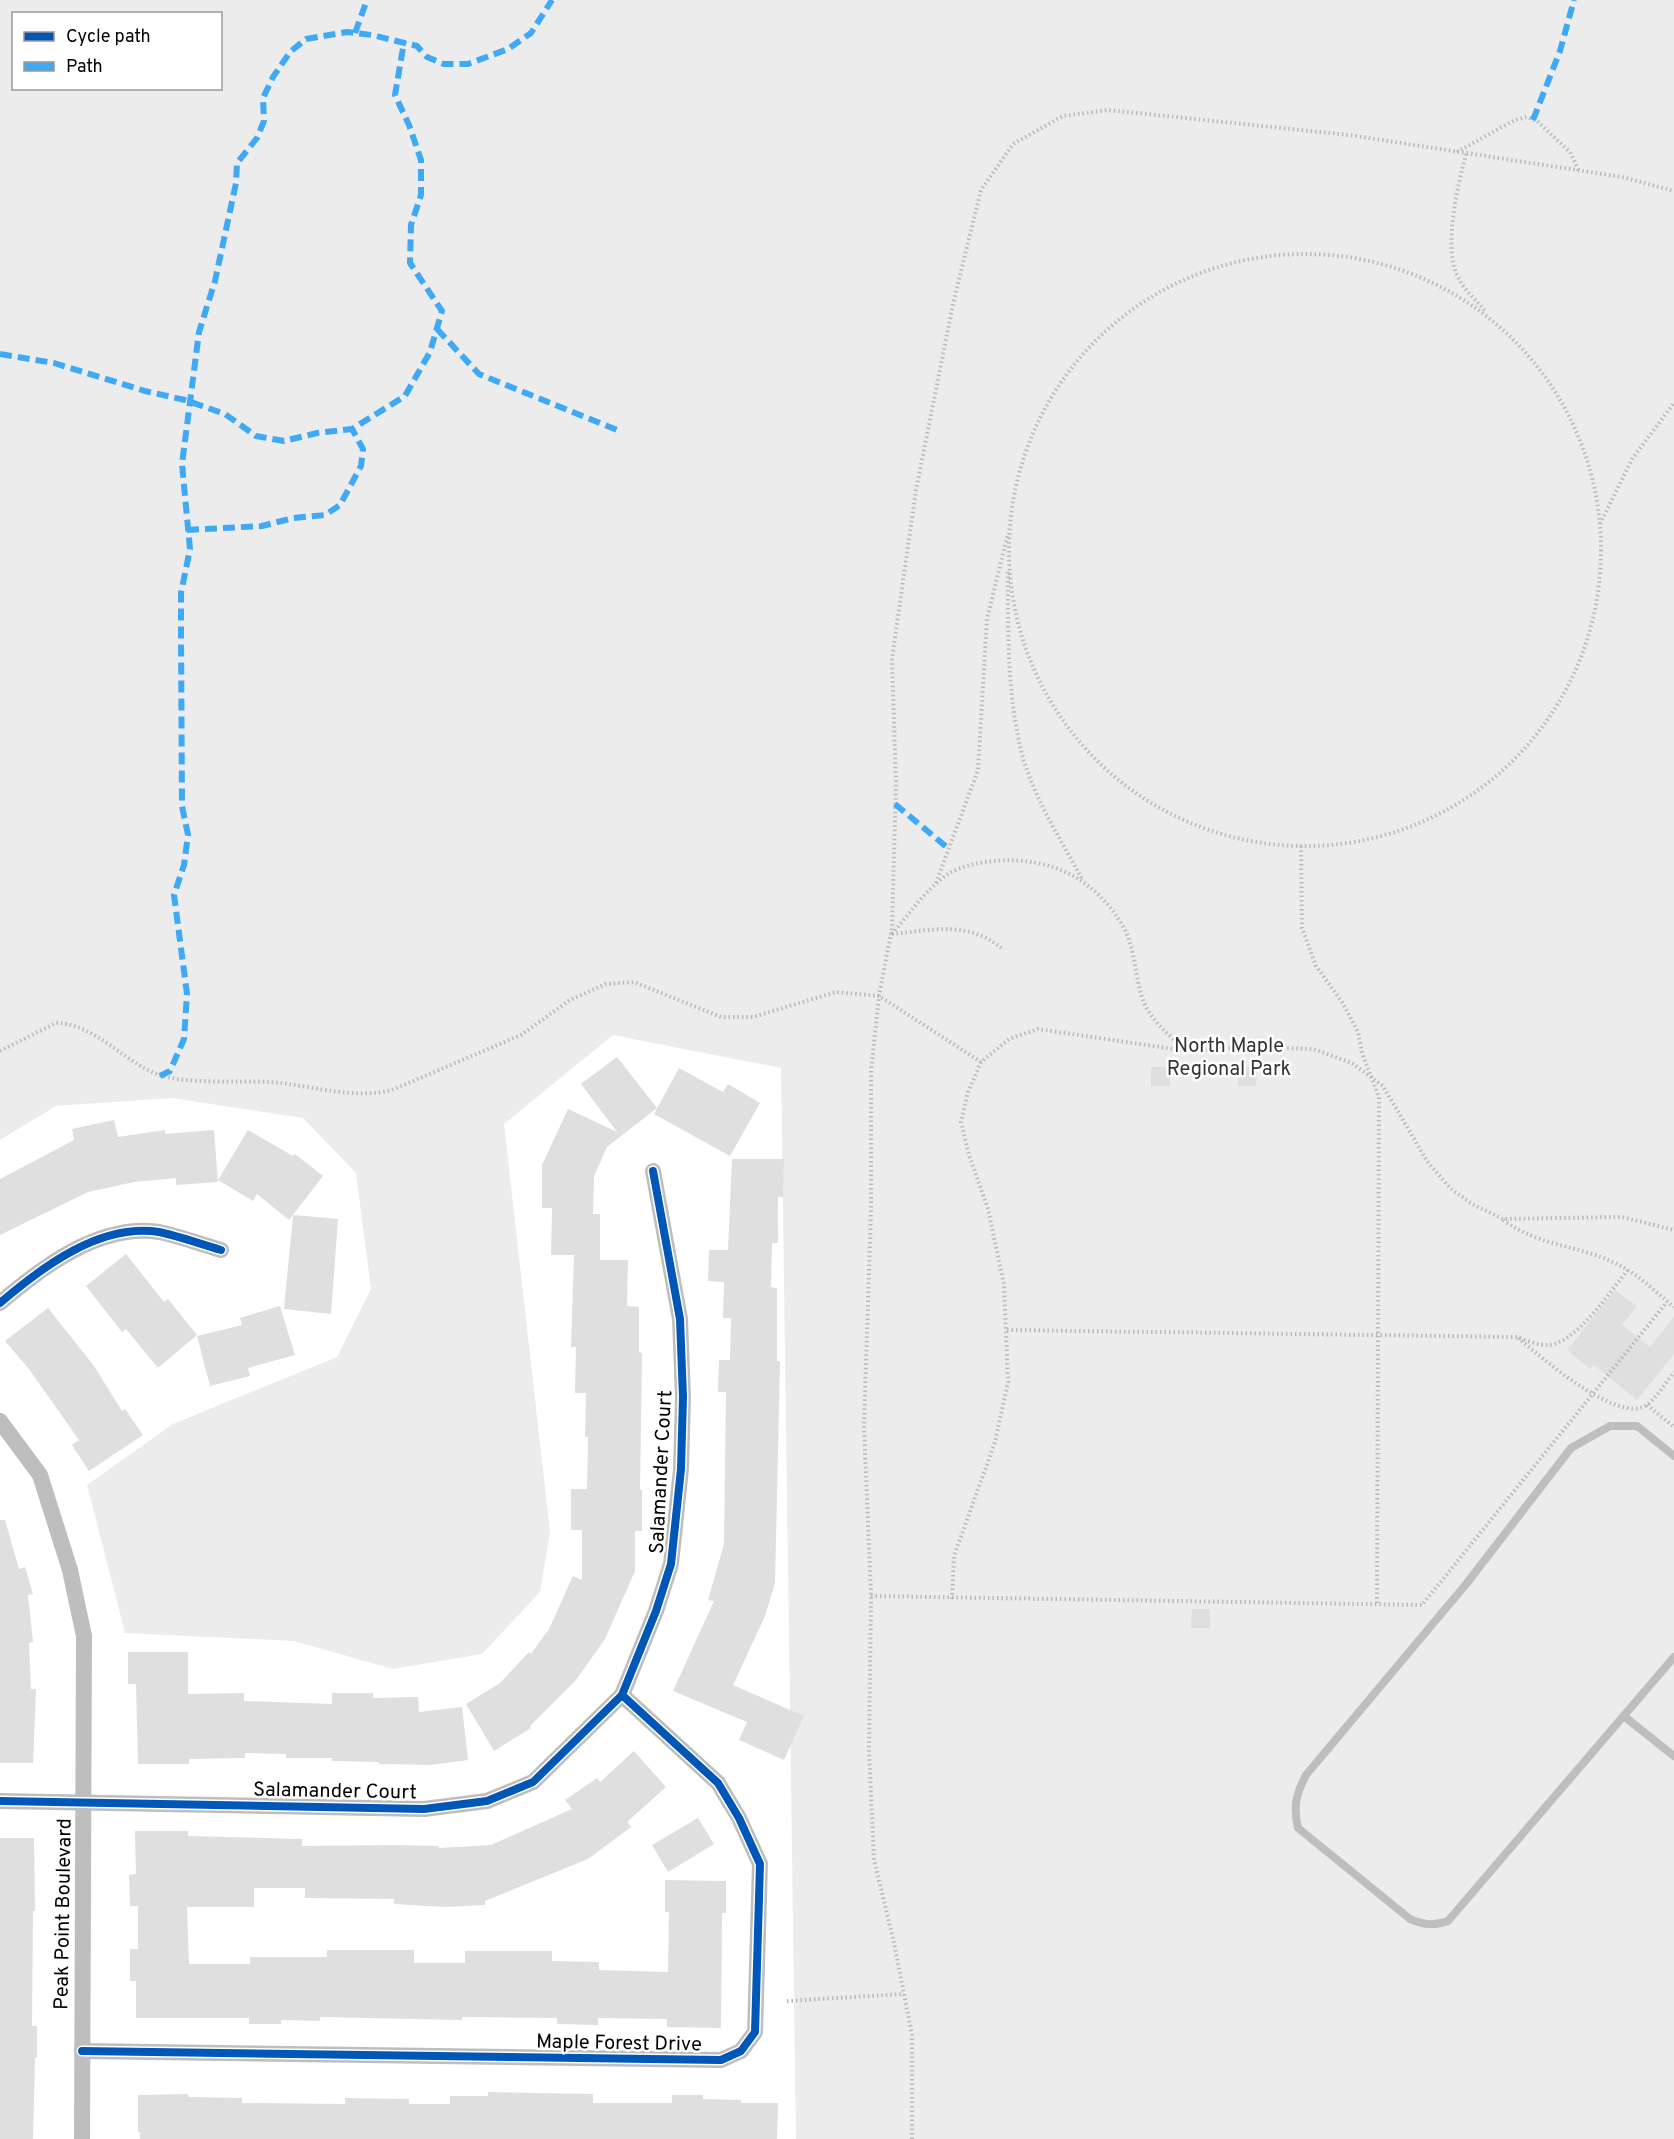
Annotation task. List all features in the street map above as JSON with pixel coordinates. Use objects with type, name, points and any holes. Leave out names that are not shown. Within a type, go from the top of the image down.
[{"type":"street","name":"Salamander Court","points":[[0,1801],[424,1809],[488,1801],[533,1782],[622,1695],[656,1611],[671,1564],[681,1469],[683,1398],[680,1319],[653,1171]]},
{"type":"street","points":[[0,1303],[25,1282],[87,1243],[130,1231],[159,1232],[221,1250]]},
{"type":"street","name":"Peak Point Boulevard","points":[[0,1421],[40,1475],[70,1570],[84,1636],[82,2139]]},
{"type":"street","name":"Maple Forest Drive","points":[[82,2051],[721,2060],[741,2051],[755,2032],[760,1864],[739,1818],[718,1783],[622,1695]]},
{"type":"lane","points":[[1674,1456],[1637,1426],[1610,1426],[1571,1448],[1467,1583],[1306,1775],[1298,1790],[1294,1809],[1298,1828],[1410,1919],[1424,1925],[1437,1925],[1448,1921],[1459,1911],[1674,1657]]},
{"type":"lane","points":[[1624,1717],[1674,1756]]},
{"type":"path","points":[[912,2139],[912,2035],[874,1860],[869,1750],[871,1596],[864,1425],[871,1211],[871,1071],[879,996],[891,934],[896,783],[892,659],[916,490],[953,304],[981,190],[1013,144],[1063,116],[1108,110],[1349,135],[1623,177],[1674,191]]},
{"type":"path","points":[[1457,152],[1515,120],[1527,117],[1537,121],[1570,152],[1579,171]]},
{"type":"path","points":[[1009,526],[1012,597],[1034,672],[1075,739],[1132,793],[1202,829],[1278,847],[1301,846],[1357,843],[1431,819],[1497,777],[1550,718],[1585,648],[1602,572],[1597,493],[1575,425],[1538,365],[1488,315],[1458,278],[1450,241],[1458,185],[1466,153]]},
{"type":"path","points":[[934,887],[978,770],[987,619],[1023,456],[1054,392],[1098,337],[1155,293],[1220,265],[1289,252],[1360,257],[1427,278],[1488,315]]},
{"type":"path","points":[[1599,526],[1632,459],[1674,403]]},
{"type":"path","points":[[1009,526],[1007,656],[1020,747],[1045,812],[1084,882]]},
{"type":"path","points":[[1301,846],[1302,928],[1316,966],[1342,1002],[1358,1032],[1379,1097],[1377,1604]]},
{"type":"path","points":[[891,934],[949,874],[980,862],[1012,860],[1058,867],[1098,892],[1125,929],[1146,1005],[1162,1029],[1187,1051]]},
{"type":"path","points":[[891,934],[955,927],[987,936],[1004,950]]},
{"type":"path","points":[[0,1051],[56,1023],[66,1023],[84,1030],[134,1063],[160,1076],[272,1082],[366,1094],[392,1090],[521,1035],[570,1000],[606,984],[634,982],[721,1017],[753,1017],[836,992],[879,996],[981,1062]]},
{"type":"path","points":[[952,1599],[954,1556],[978,1494],[997,1432],[1008,1382],[1004,1285],[988,1209],[969,1155],[961,1122],[968,1092],[981,1062],[1009,1039],[1038,1029],[1187,1051],[1248,1047],[1314,1049],[1352,1063],[1383,1086],[1427,1161],[1450,1188],[1472,1204],[1503,1219],[1523,1234],[1587,1252],[1628,1269],[1674,1307]]},
{"type":"path","points":[[1503,1219],[1622,1217],[1674,1230]]},
{"type":"path","points":[[1007,1330],[1517,1337],[1546,1346],[1561,1342],[1577,1330],[1628,1269]]},
{"type":"path","points":[[871,1596],[1422,1605],[1667,1302]]},
{"type":"path","points":[[1517,1337],[1576,1385],[1624,1407],[1635,1409],[1647,1405],[1674,1372]]},
{"type":"path","points":[[1647,1405],[1674,1427]]},
{"type":"path","points":[[787,2001],[904,1994]]},
{"type":"green space","name":"North Maple Regional Park","points":[[0,0],[1674,0],[1674,2139],[796,2139],[781,1068],[613,1035],[504,1124],[550,1532],[540,1592],[482,1654],[393,1669],[294,1641],[125,1633],[87,1485],[173,1424],[337,1357],[371,1289],[356,1173],[303,1118],[172,1098],[56,1106],[0,1140]]},
{"type":"building","points":[[617,1057],[657,1108],[607,1147],[594,1176],[593,1214],[600,1214],[600,1260],[628,1260],[627,1306],[639,1307],[639,1352],[642,1353],[640,1490],[642,1490],[642,1531],[635,1531],[635,1571],[605,1639],[576,1680],[530,1726],[531,1728],[494,1751],[466,1704],[500,1683],[529,1652],[531,1654],[549,1629],[573,1576],[582,1580],[582,1530],[571,1530],[571,1489],[587,1489],[588,1437],[585,1437],[586,1393],[575,1393],[576,1347],[571,1347],[574,1255],[551,1255],[552,1208],[542,1208],[542,1165],[568,1109],[617,1132],[581,1084]]},
{"type":"building","points":[[1151,1067],[1170,1067],[1170,1086],[1151,1086]]},
{"type":"building","points":[[1238,1067],[1257,1067],[1256,1086],[1238,1086]]},
{"type":"building","points":[[679,1068],[723,1092],[728,1084],[760,1103],[730,1156],[654,1114]]},
{"type":"building","points":[[114,1120],[118,1137],[165,1130],[165,1134],[214,1130],[218,1182],[176,1185],[176,1178],[134,1182],[88,1192],[0,1235],[0,1179],[74,1140],[72,1129]]},
{"type":"building","points":[[248,1130],[293,1156],[295,1154],[323,1176],[289,1220],[257,1194],[253,1201],[218,1180]]},
{"type":"building","points":[[732,1159],[784,1159],[783,1197],[778,1197],[778,1243],[772,1243],[771,1287],[777,1288],[777,1361],[780,1361],[775,1583],[765,1616],[733,1685],[804,1716],[784,1760],[739,1740],[747,1722],[673,1691],[714,1601],[708,1600],[724,1544],[726,1392],[718,1392],[719,1360],[730,1360],[731,1318],[723,1318],[724,1282],[708,1281],[709,1250],[728,1250]]},
{"type":"building","points":[[293,1215],[338,1219],[331,1314],[284,1309]]},
{"type":"building","points":[[126,1254],[164,1302],[168,1299],[197,1335],[158,1368],[126,1329],[122,1332],[86,1286]]},
{"type":"building","points":[[1615,1290],[1637,1306],[1622,1325],[1650,1347],[1674,1317],[1674,1354],[1637,1400],[1594,1365],[1590,1369],[1567,1350]]},
{"type":"building","points":[[280,1306],[295,1355],[248,1368],[250,1376],[210,1386],[197,1336],[242,1325],[240,1318]]},
{"type":"building","points":[[48,1308],[94,1366],[122,1411],[125,1409],[143,1435],[89,1471],[72,1445],[79,1440],[29,1369],[5,1341]]},
{"type":"building","points":[[0,1520],[5,1520],[19,1569],[25,1567],[33,1594],[28,1595],[33,1642],[29,1643],[31,1689],[36,1689],[33,1763],[0,1763]]},
{"type":"building","points":[[1192,1609],[1210,1609],[1210,1628],[1191,1628]]},
{"type":"building","points":[[128,1652],[188,1652],[188,1694],[244,1693],[244,1701],[332,1704],[332,1693],[373,1693],[373,1698],[418,1697],[419,1712],[462,1707],[468,1760],[431,1765],[379,1764],[379,1762],[332,1761],[332,1758],[286,1758],[286,1754],[245,1753],[245,1758],[189,1759],[189,1764],[138,1764],[136,1684],[128,1684]]},
{"type":"building","points":[[634,1751],[666,1787],[627,1822],[631,1827],[588,1859],[485,1901],[485,1905],[445,1907],[394,1904],[394,1899],[305,1898],[305,1888],[254,1888],[254,1907],[187,1907],[189,1964],[250,1964],[250,1957],[327,1957],[327,1950],[414,1950],[414,1963],[465,1963],[465,1951],[552,1951],[552,1961],[599,1962],[599,1970],[668,1972],[669,1912],[665,1912],[665,1880],[726,1881],[726,1913],[722,1913],[721,2028],[667,2027],[667,2019],[598,2018],[598,2025],[557,2024],[557,2018],[462,2017],[462,2020],[320,2017],[320,2021],[281,2020],[281,2024],[249,2024],[249,2018],[136,2018],[136,1981],[130,1981],[130,1949],[138,1949],[138,1906],[130,1906],[129,1875],[136,1874],[135,1831],[188,1831],[188,1836],[302,1839],[302,1846],[395,1845],[439,1846],[439,1848],[491,1845],[572,1809],[565,1800],[597,1778],[600,1782]]},
{"type":"building","points":[[698,1818],[714,1844],[668,1872],[652,1845]]},
{"type":"building","points":[[0,1838],[34,1838],[32,2026],[37,2026],[37,2058],[35,2058],[33,2139],[0,2139]]},
{"type":"building","points":[[488,2092],[593,2094],[593,2103],[672,2103],[672,2095],[703,2095],[703,2099],[741,2100],[741,2103],[778,2103],[777,2139],[140,2139],[140,2132],[138,2132],[138,2095],[188,2094],[189,2097],[242,2098],[242,2103],[345,2104],[345,2098],[409,2099],[409,2104],[450,2104],[450,2096],[488,2096]]},
{"type":"marked path","points":[[355,33],[367,0]]},
{"type":"marked path","points":[[160,1076],[170,1071],[184,1039],[187,994],[174,895],[184,865],[188,835],[182,806],[181,593],[190,549],[182,464],[199,332],[215,281],[236,183],[237,163],[257,138],[264,121],[263,98],[273,77],[290,52],[306,39],[347,32],[372,35],[417,46],[427,57],[444,64],[468,64],[508,49],[531,33],[552,0]]},
{"type":"marked path","points":[[1533,120],[1560,51],[1574,0]]},
{"type":"marked path","points":[[0,354],[54,363],[145,391],[185,400],[225,414],[256,436],[284,441],[317,433],[352,429],[405,396],[430,352],[442,311],[410,263],[411,225],[421,195],[421,160],[409,125],[395,95],[404,42]]},
{"type":"marked path","points":[[437,329],[479,374],[617,430]]},
{"type":"marked path","points":[[187,530],[262,526],[293,518],[325,515],[340,505],[361,466],[363,449],[352,429]]},
{"type":"marked path","points":[[895,804],[949,849]]},
{"type":"cycle path","points":[[0,1801],[424,1809],[487,1801],[533,1782],[622,1695],[656,1611],[671,1564],[681,1469],[683,1397],[680,1319],[653,1171]]},
{"type":"cycle path","points":[[0,1303],[53,1262],[94,1241],[115,1234],[137,1231],[159,1232],[221,1250]]},
{"type":"cycle path","points":[[82,2051],[721,2060],[741,2051],[755,2032],[760,1864],[739,1818],[718,1783],[622,1695]]}]
